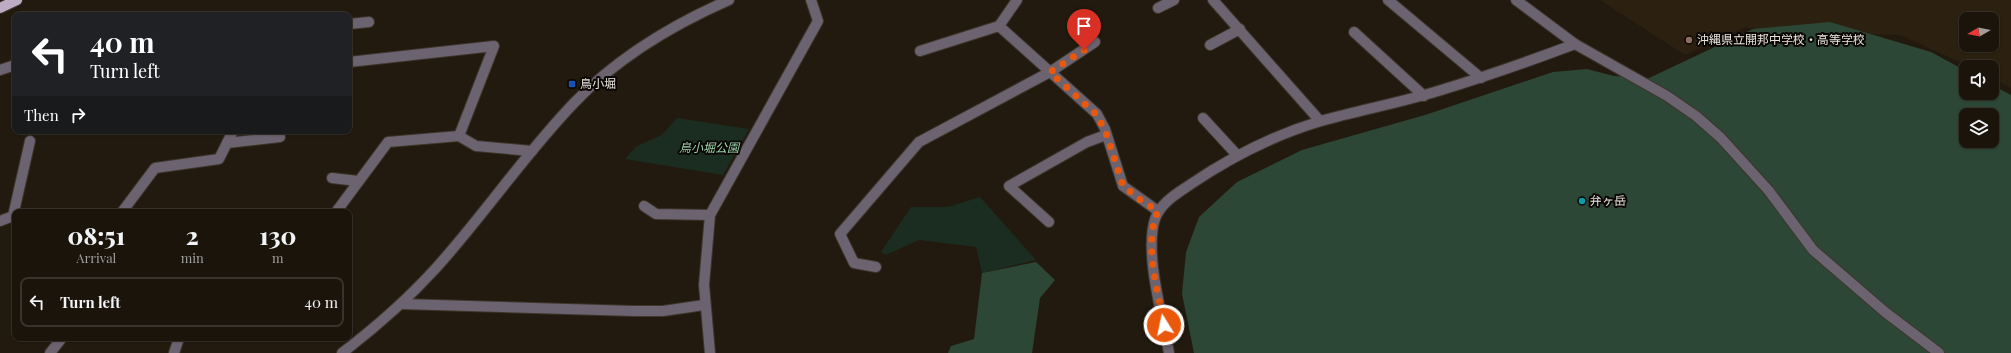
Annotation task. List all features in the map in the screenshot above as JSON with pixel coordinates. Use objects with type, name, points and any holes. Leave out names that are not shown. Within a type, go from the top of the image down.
[{"type":"main road","points":[[0,8],[17,0]]},
{"type":"street","points":[[710,353],[704,305],[706,253],[710,215],[818,21],[811,0]]},
{"type":"street","points":[[920,51],[999,26],[1017,0]]},
{"type":"street","points":[[1158,8],[1174,0]]},
{"type":"street","points":[[1213,0],[1320,121]]},
{"type":"street","points":[[1388,0],[1481,78]]},
{"type":"street","points":[[1516,0],[1575,44],[1667,96],[1696,116],[1722,138],[1769,191],[1789,220],[1813,250],[1885,312],[1940,353]]},
{"type":"street","points":[[347,352],[402,304],[448,254],[532,151],[574,104],[610,70],[658,36],[724,1]]},
{"type":"street","points":[[352,24],[368,22]]},
{"type":"street","points":[[999,26],[1096,114],[1106,135],[1123,186],[1158,211]]},
{"type":"street","points":[[1210,45],[1240,30]]},
{"type":"street","points":[[1354,32],[1424,96]]},
{"type":"street","points":[[876,267],[854,263],[840,234],[919,142],[1050,72],[1095,42]]},
{"type":"street","points":[[1169,353],[1151,231],[1158,211],[1164,203],[1237,154],[1320,121],[1424,96],[1481,78],[1575,44]]},
{"type":"street","points":[[352,62],[494,46],[459,136]]},
{"type":"street","points":[[0,70],[12,67]]},
{"type":"street","points":[[1203,118],[1237,154]]},
{"type":"street","points":[[124,209],[155,168],[219,159],[230,134]]},
{"type":"street","points":[[1049,222],[1009,186],[1087,142],[1106,135]]},
{"type":"street","points":[[338,209],[388,142],[459,136],[476,146],[532,151]]},
{"type":"street","points":[[226,143],[280,137]]},
{"type":"street","points":[[15,209],[30,141]]},
{"type":"street","points":[[332,178],[358,182]]},
{"type":"street","points":[[644,206],[656,214],[710,215]]},
{"type":"street","points":[[0,221],[12,216]]},
{"type":"street","points":[[402,304],[634,311],[663,310],[704,305]]},
{"type":"street","points":[[50,353],[60,341]]},
{"type":"street","points":[[174,353],[178,341]]},
{"type":"shaded area","name":"沖縄県立開邦中学校・高等学校","points":[[1600,0],[2011,0],[2011,88],[1999,81],[1999,60],[1959,60],[1959,62],[1900,35],[1772,32],[1745,27],[1685,55]]},
{"type":"green space","points":[[1830,22],[1931,52],[1959,67],[1959,100],[1999,100],[1999,89],[2011,95],[2011,353],[1194,353],[1182,294],[1186,252],[1199,217],[1237,182],[1302,150],[1425,115],[1553,72],[1587,69],[1614,76],[1649,78],[1753,29]]},
{"type":"green space","name":"鳥小堀公園","points":[[677,118],[749,129],[723,175],[625,159],[637,146],[662,135]]},
{"type":"green space","points":[[980,197],[1036,260],[982,273],[976,247],[919,240],[886,255],[881,252],[911,207],[948,207]]},
{"type":"green space","points":[[1036,262],[1055,280],[1040,298],[1032,353],[948,353],[951,346],[974,339],[982,273]]},
{"type":"place","name":"沖縄県立開邦中学校・高等学校","points":[[1689,40]]},
{"type":"place","name":"鳥小堀","points":[[572,84]]},
{"type":"place","name":"弁ヶ岳","points":[[1582,201]]},
{"type":"route","points":[[1084,50],[1050,72],[1086,103],[1096,114],[1105,130],[1123,186],[1158,211],[1151,231],[1154,263],[1164,325]]}]
